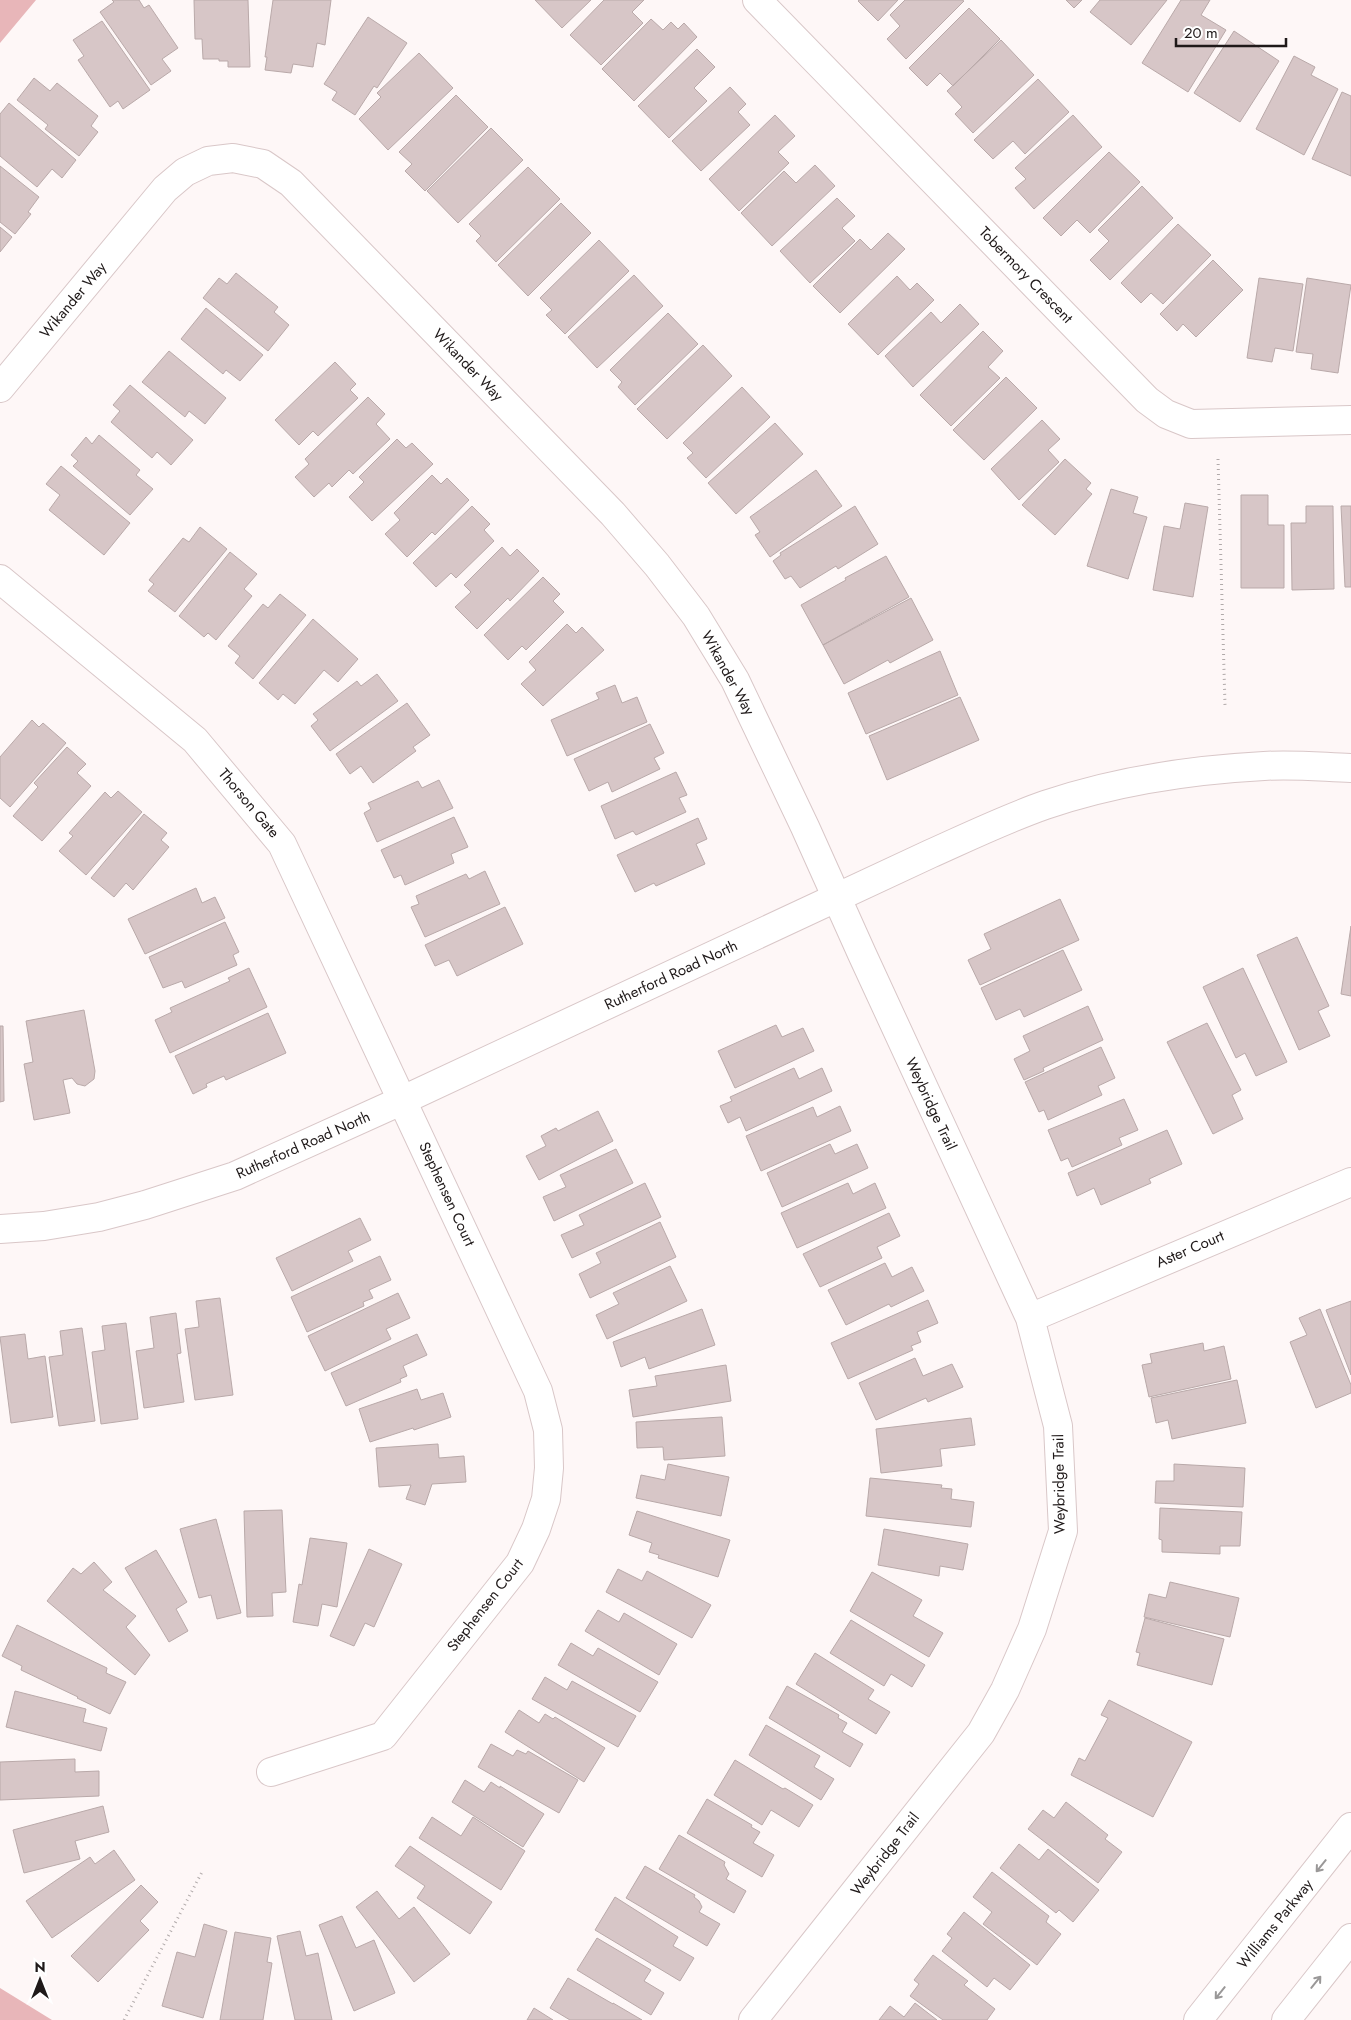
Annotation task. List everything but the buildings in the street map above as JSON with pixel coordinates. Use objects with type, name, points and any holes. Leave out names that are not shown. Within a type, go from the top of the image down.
[{"type":"street","name":"Tobermory Crescent","points":[[757,0],[1147,400],[1166,414],[1191,424],[1351,420]]},
{"type":"street","name":"Wikander Way","points":[[0,388],[165,189],[185,172],[208,161],[233,158],[262,164],[291,183],[613,514],[657,565],[696,616],[735,680],[805,827],[836,898]]},
{"type":"street","name":"Thorson Gate","points":[[0,578],[195,740],[282,844],[370,1034],[403,1100]]},
{"type":"street","name":"Rutherford Road North","points":[[0,1229],[44,1226],[100,1217],[188,1192],[235,1176],[1006,820],[1052,803],[1117,784],[1194,771],[1265,766],[1351,768]]},
{"type":"street","name":"Weybridge Trail","points":[[753,2020],[981,1733],[1005,1690],[1032,1629],[1063,1531],[1058,1426],[1030,1318],[836,898]]},
{"type":"street","name":"Stephensen Court","points":[[270,1772],[383,1736],[520,1563],[536,1529],[546,1499],[549,1468],[548,1430],[538,1391],[403,1100]]},
{"type":"street","name":"Aster Court","points":[[1030,1318],[1351,1182]]},
{"type":"street","name":"Williams Parkway","points":[[1198,2020],[1351,1827]]},
{"type":"street","points":[[1286,2020],[1351,1938]]},
{"type":"path","points":[[1218,459],[1224,705]]},
{"type":"path","points":[[124,2020],[202,1872]]},
{"type":"shaded area","points":[[0,0],[36,0],[0,43]]},
{"type":"shaded area","points":[[0,1988],[52,2020],[0,2020]]}]
